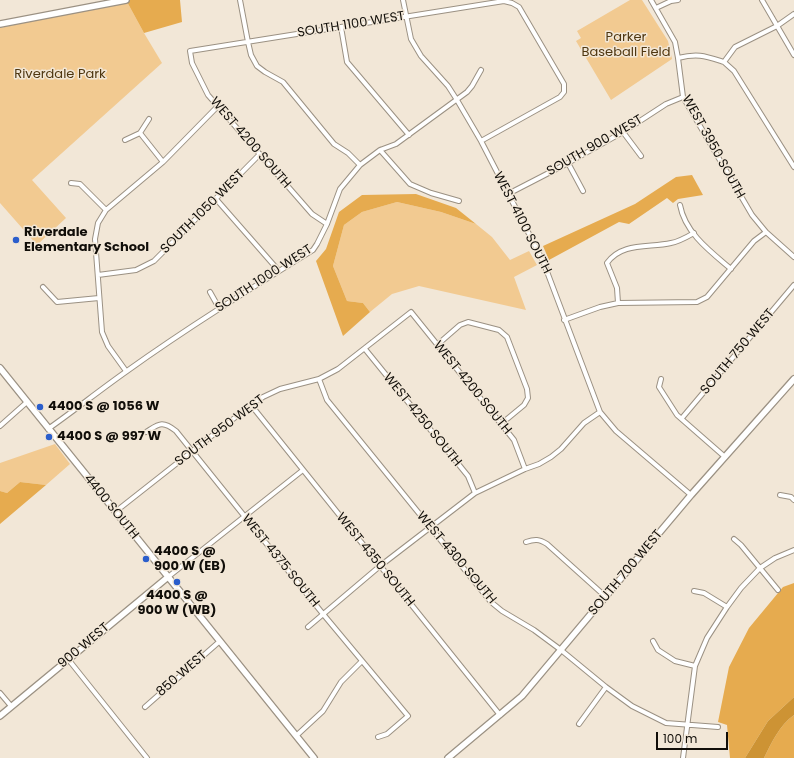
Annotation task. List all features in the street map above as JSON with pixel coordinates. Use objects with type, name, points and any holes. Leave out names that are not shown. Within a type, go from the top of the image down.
[{"type":"street","points":[[0,24],[126,0]]},
{"type":"street","points":[[240,0],[251,55],[257,66],[283,82],[334,144],[348,153],[360,165]]},
{"type":"street","name":"WEST 4100 SOUTH","points":[[403,0],[405,17],[411,39],[421,56],[448,86],[457,100],[481,141],[543,261],[600,412],[616,431],[691,495]]},
{"type":"street","name":"WEST 3950 SOUTH","points":[[651,0],[675,42],[683,97],[752,215],[766,232],[794,257]]},
{"type":"street","points":[[656,8],[671,1],[678,0]]},
{"type":"street","points":[[762,0],[794,55]]},
{"type":"street","name":"SOUTH 1100 WEST","points":[[190,51],[504,1],[512,2],[519,7],[564,84],[564,92],[560,97],[481,141]]},
{"type":"street","points":[[724,62],[735,47],[777,26],[794,14]]},
{"type":"street","points":[[341,27],[347,62],[409,135]]},
{"type":"street","name":"WEST 4200 SOUTH","points":[[190,51],[192,63],[208,95],[312,214],[327,224]]},
{"type":"street","points":[[678,58],[698,55],[724,62],[734,71],[794,167]]},
{"type":"street","name":"SOUTH 1000 WEST","points":[[48,429],[126,371],[219,308],[313,250],[327,224],[340,190],[360,165],[380,150],[396,144],[457,100],[472,86],[480,70]]},
{"type":"street","name":"SOUTH 900 WEST","points":[[508,194],[623,132],[666,104],[683,97]]},
{"type":"street","points":[[126,371],[108,346],[102,332],[95,238],[98,223],[106,210],[163,162],[218,106]]},
{"type":"street","points":[[125,140],[140,133],[149,119]]},
{"type":"street","points":[[623,132],[641,156]]},
{"type":"street","points":[[140,133],[163,162]]},
{"type":"street","points":[[380,150],[410,184],[431,193],[459,201]]},
{"type":"street","name":"SOUTH 1050 WEST","points":[[98,275],[136,270],[154,261],[260,154]]},
{"type":"street","points":[[568,163],[582,191]]},
{"type":"street","points":[[71,183],[80,184],[106,210]]},
{"type":"street","points":[[216,199],[279,271]]},
{"type":"street","points":[[680,205],[682,212],[702,245],[731,269]]},
{"type":"street","points":[[564,320],[600,307],[618,303],[697,302],[707,297],[754,241],[766,232]]},
{"type":"street","points":[[618,303],[616,288],[607,263],[612,256],[628,248],[637,246],[672,243],[694,233]]},
{"type":"street","name":"SOUTH 750 WEST","points":[[682,418],[794,285]]},
{"type":"street","points":[[43,287],[56,302],[99,298]]},
{"type":"street","points":[[210,292],[219,308]]},
{"type":"street","name":"WEST 4200 SOUTH","points":[[411,312],[514,440],[525,469]]},
{"type":"street","name":"SOUTH 950 WEST","points":[[115,512],[262,397],[280,389],[319,379],[338,370],[411,312]]},
{"type":"street","points":[[437,345],[460,325],[468,322],[499,330],[507,337],[527,389],[528,398],[524,405],[501,424]]},
{"type":"street","name":"WEST 4250 SOUTH","points":[[365,349],[468,476],[475,492]]},
{"type":"street","name":"4400 SOUTH","points":[[0,368],[314,758]]},
{"type":"street","name":"WEST 4300 SOUTH","points":[[319,379],[327,400],[491,602],[502,611],[534,630],[561,650],[606,688],[632,706],[666,723],[718,727]]},
{"type":"street","points":[[661,379],[659,387],[678,415],[725,457]]},
{"type":"street","name":"SOUTH 700 WEST","points":[[448,758],[522,696],[691,495],[794,379]]},
{"type":"street","points":[[0,426],[27,402]]},
{"type":"street","name":"WEST 4350 SOUTH","points":[[251,405],[500,715]]},
{"type":"street","points":[[308,627],[380,566],[475,492],[539,464],[551,457],[561,449],[584,423],[600,412]]},
{"type":"street","name":"WEST 4375 SOUTH","points":[[146,432],[158,425],[168,425],[176,431],[244,517],[408,716],[387,734],[378,737]]},
{"type":"street","points":[[168,577],[303,470]]},
{"type":"street","points":[[780,495],[791,497],[794,500]]},
{"type":"street","points":[[526,542],[534,539],[541,540],[547,544],[606,596]]},
{"type":"street","points":[[734,539],[741,545],[778,590]]},
{"type":"street","points":[[683,758],[695,666],[707,638],[726,607],[760,568],[775,558],[794,550]]},
{"type":"street","name":"900 WEST","points":[[0,716],[168,577]]},
{"type":"street","points":[[694,591],[704,592],[726,607]]},
{"type":"street","name":"850 WEST","points":[[145,707],[220,641]]},
{"type":"street","points":[[652,641],[658,650],[675,661],[695,666]]},
{"type":"street","points":[[68,659],[147,758]]},
{"type":"street","points":[[296,736],[323,712],[341,682],[362,661]]},
{"type":"street","points":[[579,724],[606,688]]},
{"type":"street","points":[[0,693],[11,706]]},
{"type":"green space","name":"Riverdale Park","points":[[126,0],[162,63],[32,180],[66,218],[37,245],[0,203],[0,28]]},
{"type":"green space","name":"Parker Baseball Field","points":[[630,0],[642,0],[668,41],[672,59],[611,100],[576,41],[581,38],[577,31]]},
{"type":"green space","points":[[397,202],[441,212],[476,224],[492,237],[510,260],[529,251],[537,265],[514,277],[526,310],[419,286],[392,294],[370,312],[363,303],[347,301],[333,266],[344,225],[362,212]]},
{"type":"green space","points":[[55,444],[70,464],[46,485],[20,482],[7,493],[0,491],[0,463]]},
{"type":"shaded area","points":[[126,0],[180,0],[182,22],[144,33]]},
{"type":"shaded area","points":[[692,175],[703,195],[678,199],[673,203],[667,198],[629,224],[619,222],[549,260],[543,246],[635,204],[676,177]]},
{"type":"shaded area","points":[[416,194],[456,208],[476,224],[441,212],[397,202],[362,212],[344,225],[333,266],[347,301],[363,303],[370,312],[343,336],[316,261],[326,249],[339,212],[362,195]]},
{"type":"shaded area","points":[[20,482],[46,485],[0,524],[0,491],[7,493]]},
{"type":"shaded area","points":[[794,583],[794,697],[768,721],[745,758],[730,758],[727,725],[718,722],[729,667],[749,628],[783,587]]},
{"type":"shaded area","points":[[794,697],[794,715],[780,729],[764,758],[745,758],[768,721]]},
{"type":"shaded area","points":[[794,715],[794,758],[764,758],[780,729]]},
{"type":"place","name":"Riverdale Elementary School","points":[[16,240]]},
{"type":"place","name":"4400 S @ 1056 W","points":[[40,407]]},
{"type":"place","name":"4400 S @ 997 W","points":[[49,437]]},
{"type":"place","name":"4400 S @ 900 W (EB)","points":[[146,559]]},
{"type":"place","name":"4400 S @ 900 W (WB)","points":[[177,582]]}]
